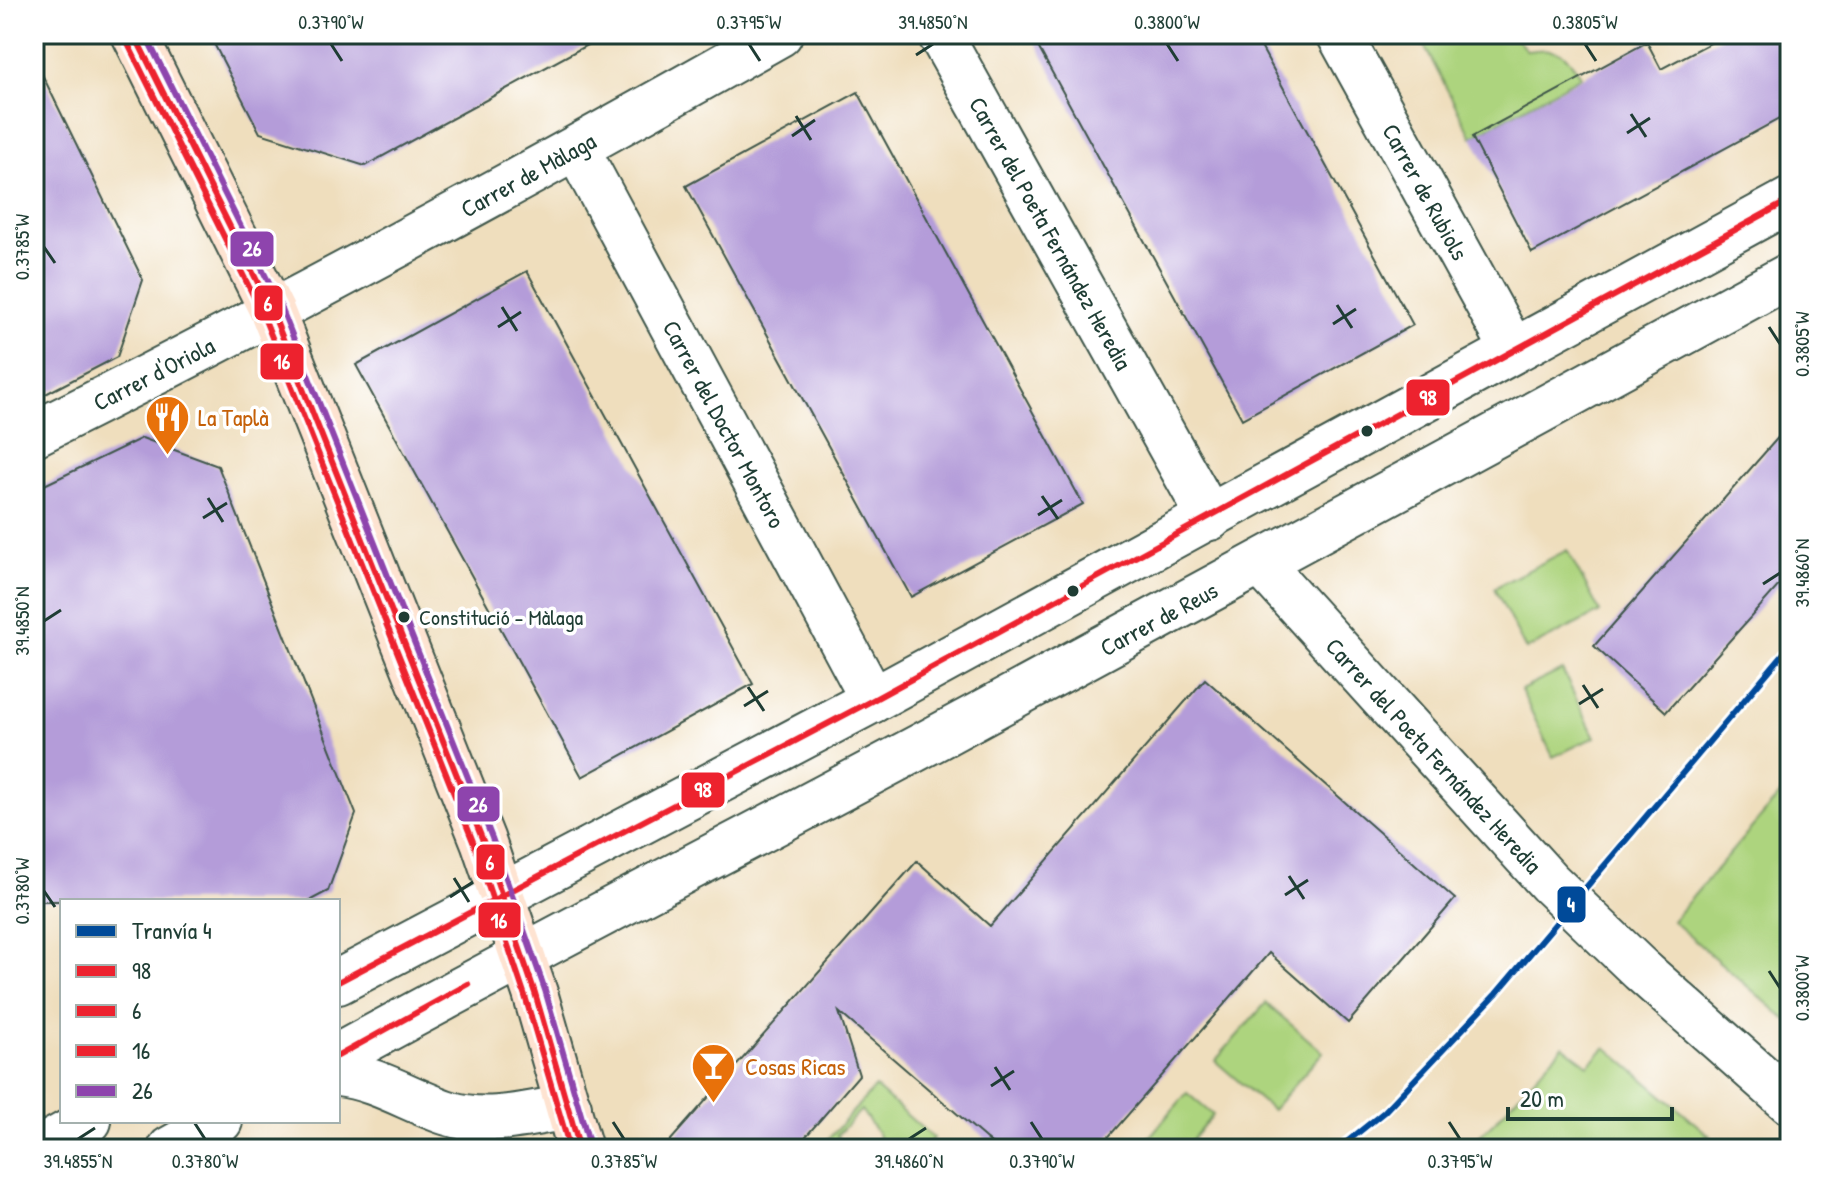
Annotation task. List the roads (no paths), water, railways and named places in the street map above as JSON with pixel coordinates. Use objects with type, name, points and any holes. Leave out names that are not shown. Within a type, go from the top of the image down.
[{"type":"main road","points":[[134,34],[272,311],[483,841],[524,957],[580,1149]]},
{"type":"street","name":"Carrer de Màlaga","points":[[272,311],[577,149],[780,34]]},
{"type":"street","name":"Carrer del Poeta Fernández Heredia","points":[[940,34],[1210,518]]},
{"type":"street","name":"Carrer de Rubiols","points":[[1339,34],[1513,350]]},
{"type":"street","name":"Carrer del Doctor Montoro","points":[[577,149],[873,700]]},
{"type":"street","points":[[340,981],[873,700],[1790,200]]},
{"type":"street","name":"Carrer de Reus","points":[[340,1055],[471,982],[524,957],[1261,564],[1790,275]]},
{"type":"street","name":"Carrer d'Oriola","points":[[34,434],[223,340],[272,311]]},
{"type":"street","name":"Carrer del Poeta Fernández Heredia","points":[[1261,564],[1549,882],[1641,970],[1790,1102]]},
{"type":"street","points":[[340,1074],[358,1076],[447,1113],[474,1118],[499,1118],[569,1107]]},
{"type":"street","points":[[39,1149],[85,1123]]},
{"type":"street","points":[[170,1149],[216,1123]]},
{"type":"tram line","name":"4","points":[[1338,1149],[1384,1112],[1496,994],[1790,646]]},
{"type":"place","name":"La Taplà","points":[[167,456]]},
{"type":"place","name":"Constitució - Màlaga","points":[[404,617]]},
{"type":"place","name":"Cosas Ricas","points":[[714,1105]]}]
